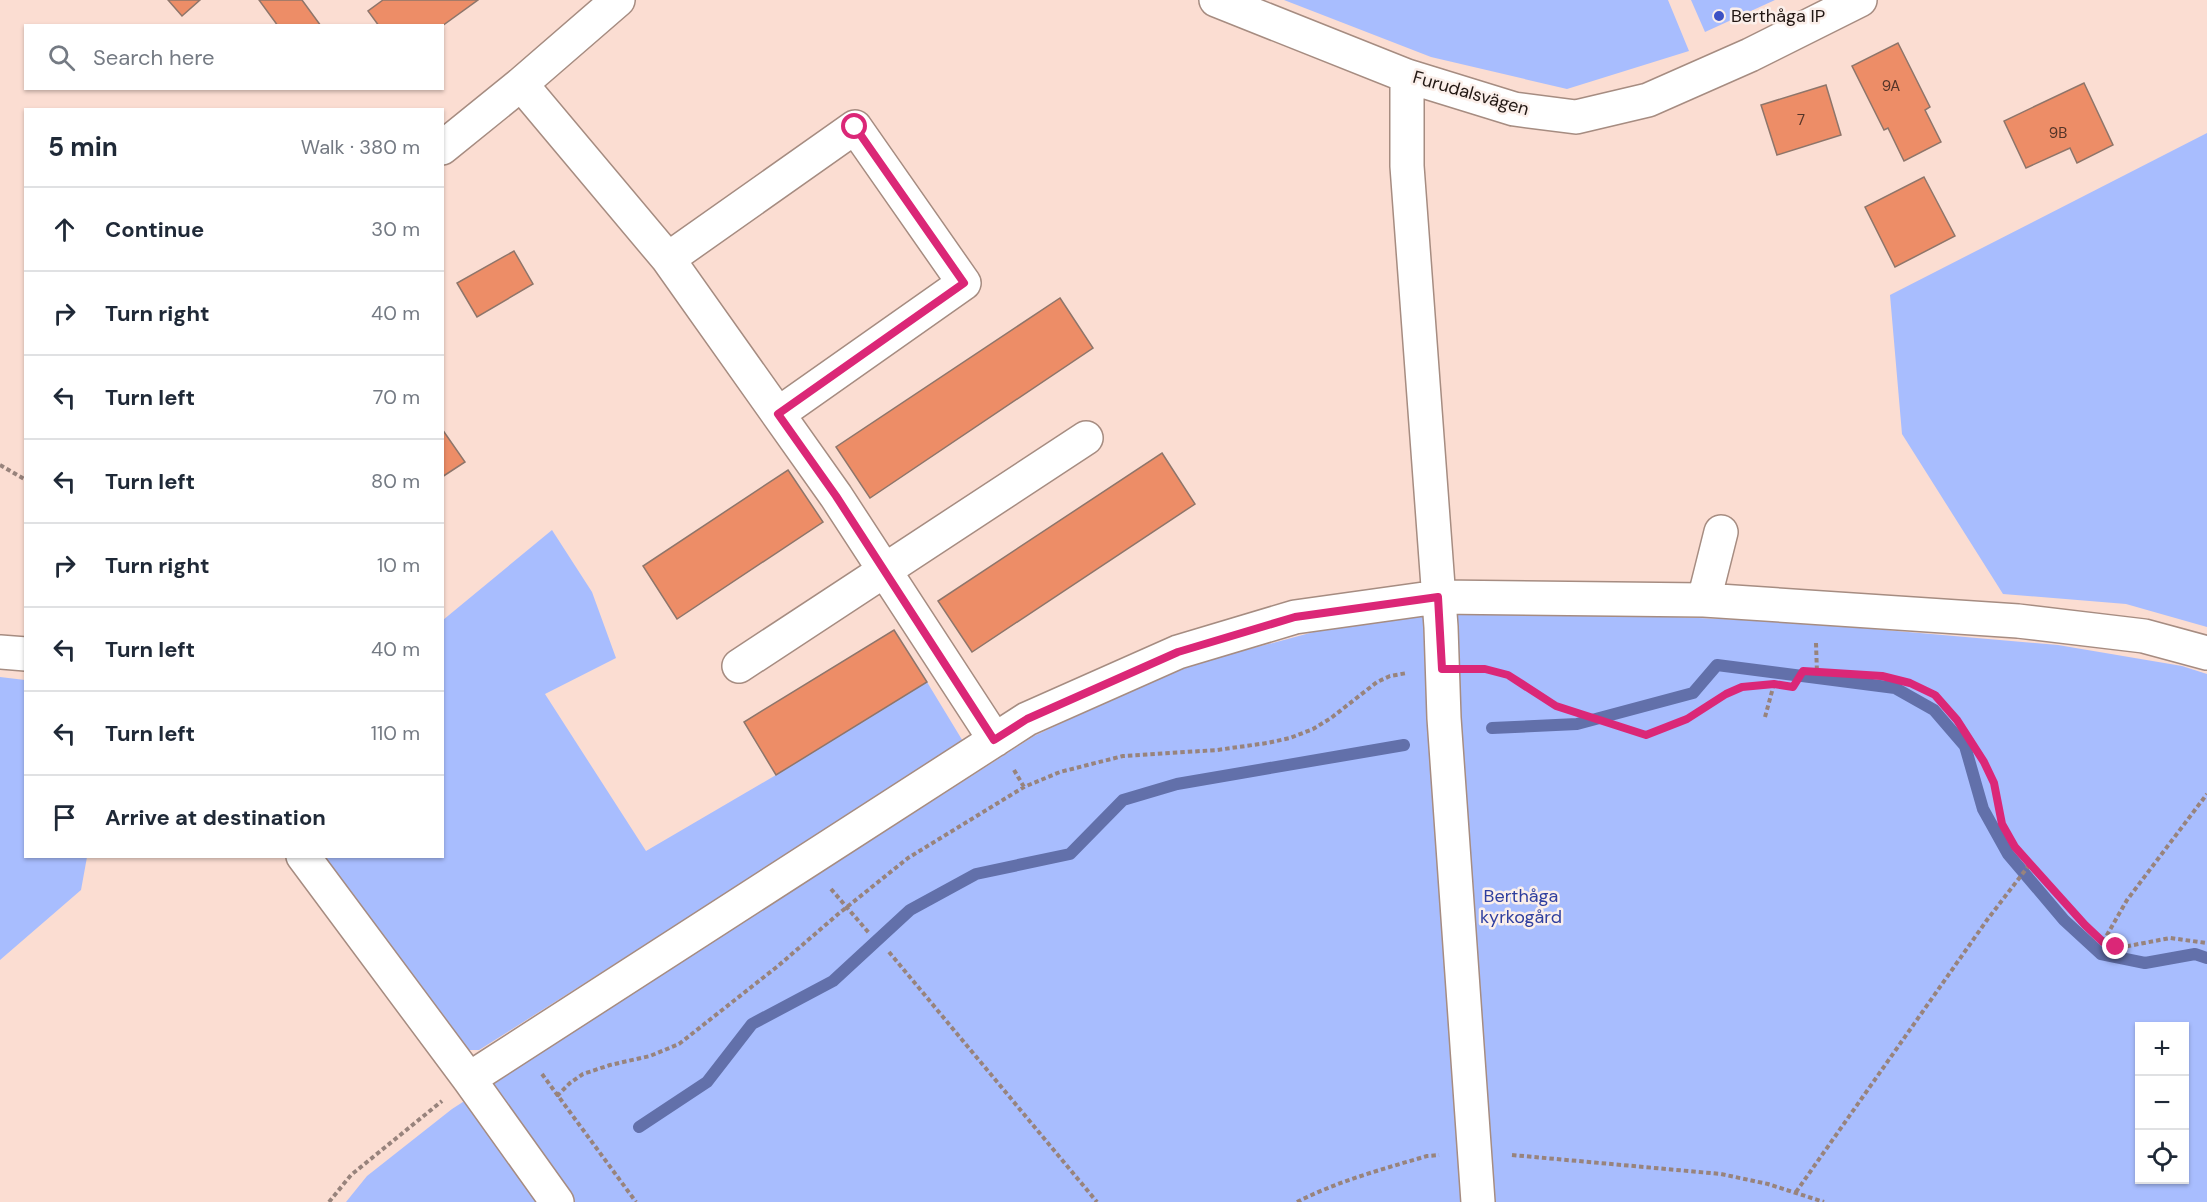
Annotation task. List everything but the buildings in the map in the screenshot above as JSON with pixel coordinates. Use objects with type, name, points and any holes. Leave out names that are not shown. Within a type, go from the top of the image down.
[{"type":"street","points":[[444,145],[521,84],[618,0]]},
{"type":"street","name":"Furudalsvägen","points":[[1216,0],[1407,76],[1514,109],[1576,117],[1648,100],[1750,55],[1860,0]]},
{"type":"street","points":[[1407,76],[1407,166],[1478,1202]]},
{"type":"street","points":[[521,84],[668,259],[778,414],[885,572],[994,740]]},
{"type":"street","points":[[668,259],[855,127],[964,283],[778,414]]},
{"type":"street","points":[[739,666],[1086,438]]},
{"type":"street","points":[[1704,600],[1721,531]]},
{"type":"street","points":[[469,1079],[1027,719],[1178,652],[1295,617],[1438,597],[1704,600],[2018,621],[2144,636],[2207,653]]},
{"type":"street","points":[[0,652],[24,654]]},
{"type":"street","points":[[304,858],[469,1079],[557,1202]]},
{"type":"path","points":[[0,465],[24,479]]},
{"type":"path","points":[[557,1095],[583,1074],[650,1056],[679,1044],[778,966],[846,907],[908,858],[1024,787],[1080,766],[1123,756],[1217,750],[1290,738],[1313,729],[1331,718],[1382,679],[1442,669],[1485,669],[1508,675],[1556,706],[1646,735],[1687,719],[1726,694],[1742,687],[1774,684],[1793,687],[1803,671],[1903,681],[1935,695],[1957,720],[1980,753],[1994,783],[2002,824],[2015,847],[2103,942],[2118,948],[2170,939],[2207,943]]},
{"type":"path","points":[[1766,717],[1774,684]]},
{"type":"path","points":[[2103,942],[2127,900],[2207,794]]},
{"type":"path","points":[[1796,1192],[1987,920],[2030,864]]},
{"type":"path","points":[[846,907],[868,933]]},
{"type":"path","points":[[889,952],[1097,1202]]},
{"type":"path","points":[[521,1046],[636,1202]]},
{"type":"path","points":[[329,1202],[351,1175],[469,1079]]},
{"type":"path","points":[[1297,1202],[1355,1178],[1427,1156],[1474,1151],[1721,1174],[1796,1192],[1824,1202]]},
{"type":"green space","points":[[1284,0],[1668,0],[1689,51],[1567,89],[1431,57]]},
{"type":"green space","name":"Berthåga IP","points":[[1691,0],[1775,0],[1705,32]]},
{"type":"green space","points":[[2207,133],[2207,627],[2126,604],[2003,594],[1902,434],[1890,295]]},
{"type":"green space","points":[[552,530],[592,592],[616,658],[545,694],[646,851],[776,775],[927,682],[964,743],[479,1050],[464,1050],[325,858],[444,858],[444,619]]},
{"type":"green space","name":"Berthåga kyrkogård","points":[[1500,609],[1805,623],[2058,645],[2182,666],[2207,674],[2207,1202],[346,1202],[367,1176],[452,1109],[1034,736],[1179,668],[1347,623]]},
{"type":"green space","points":[[0,677],[24,680],[24,858],[87,858],[81,890],[0,960]]},
{"type":"waterway","points":[[1492,728],[1577,724],[1693,693],[1717,665],[1895,688],[1934,710],[1965,746],[1983,809],[2008,854],[2064,920],[2101,954],[2145,963],[2195,954],[2207,958]]},
{"type":"waterway","points":[[639,1127],[707,1082],[752,1024],[833,981],[910,910],[976,874],[1070,854],[1123,800],[1177,784],[1404,745]]},
{"type":"place","name":"Berthåga IP","points":[[1719,16]]},
{"type":"route","points":[[855,127],[964,283],[778,414],[836,496],[994,740],[1027,719],[1178,652],[1295,617],[1438,597],[1442,669],[1485,669],[1508,675],[1556,706],[1646,735],[1687,719],[1711,702],[1742,687],[1754,684],[1793,687],[1803,671],[1882,676],[1919,686],[1935,695],[1948,708],[1975,745],[1994,783],[2002,824],[2007,836],[2085,925],[2103,942],[2116,947]]}]
